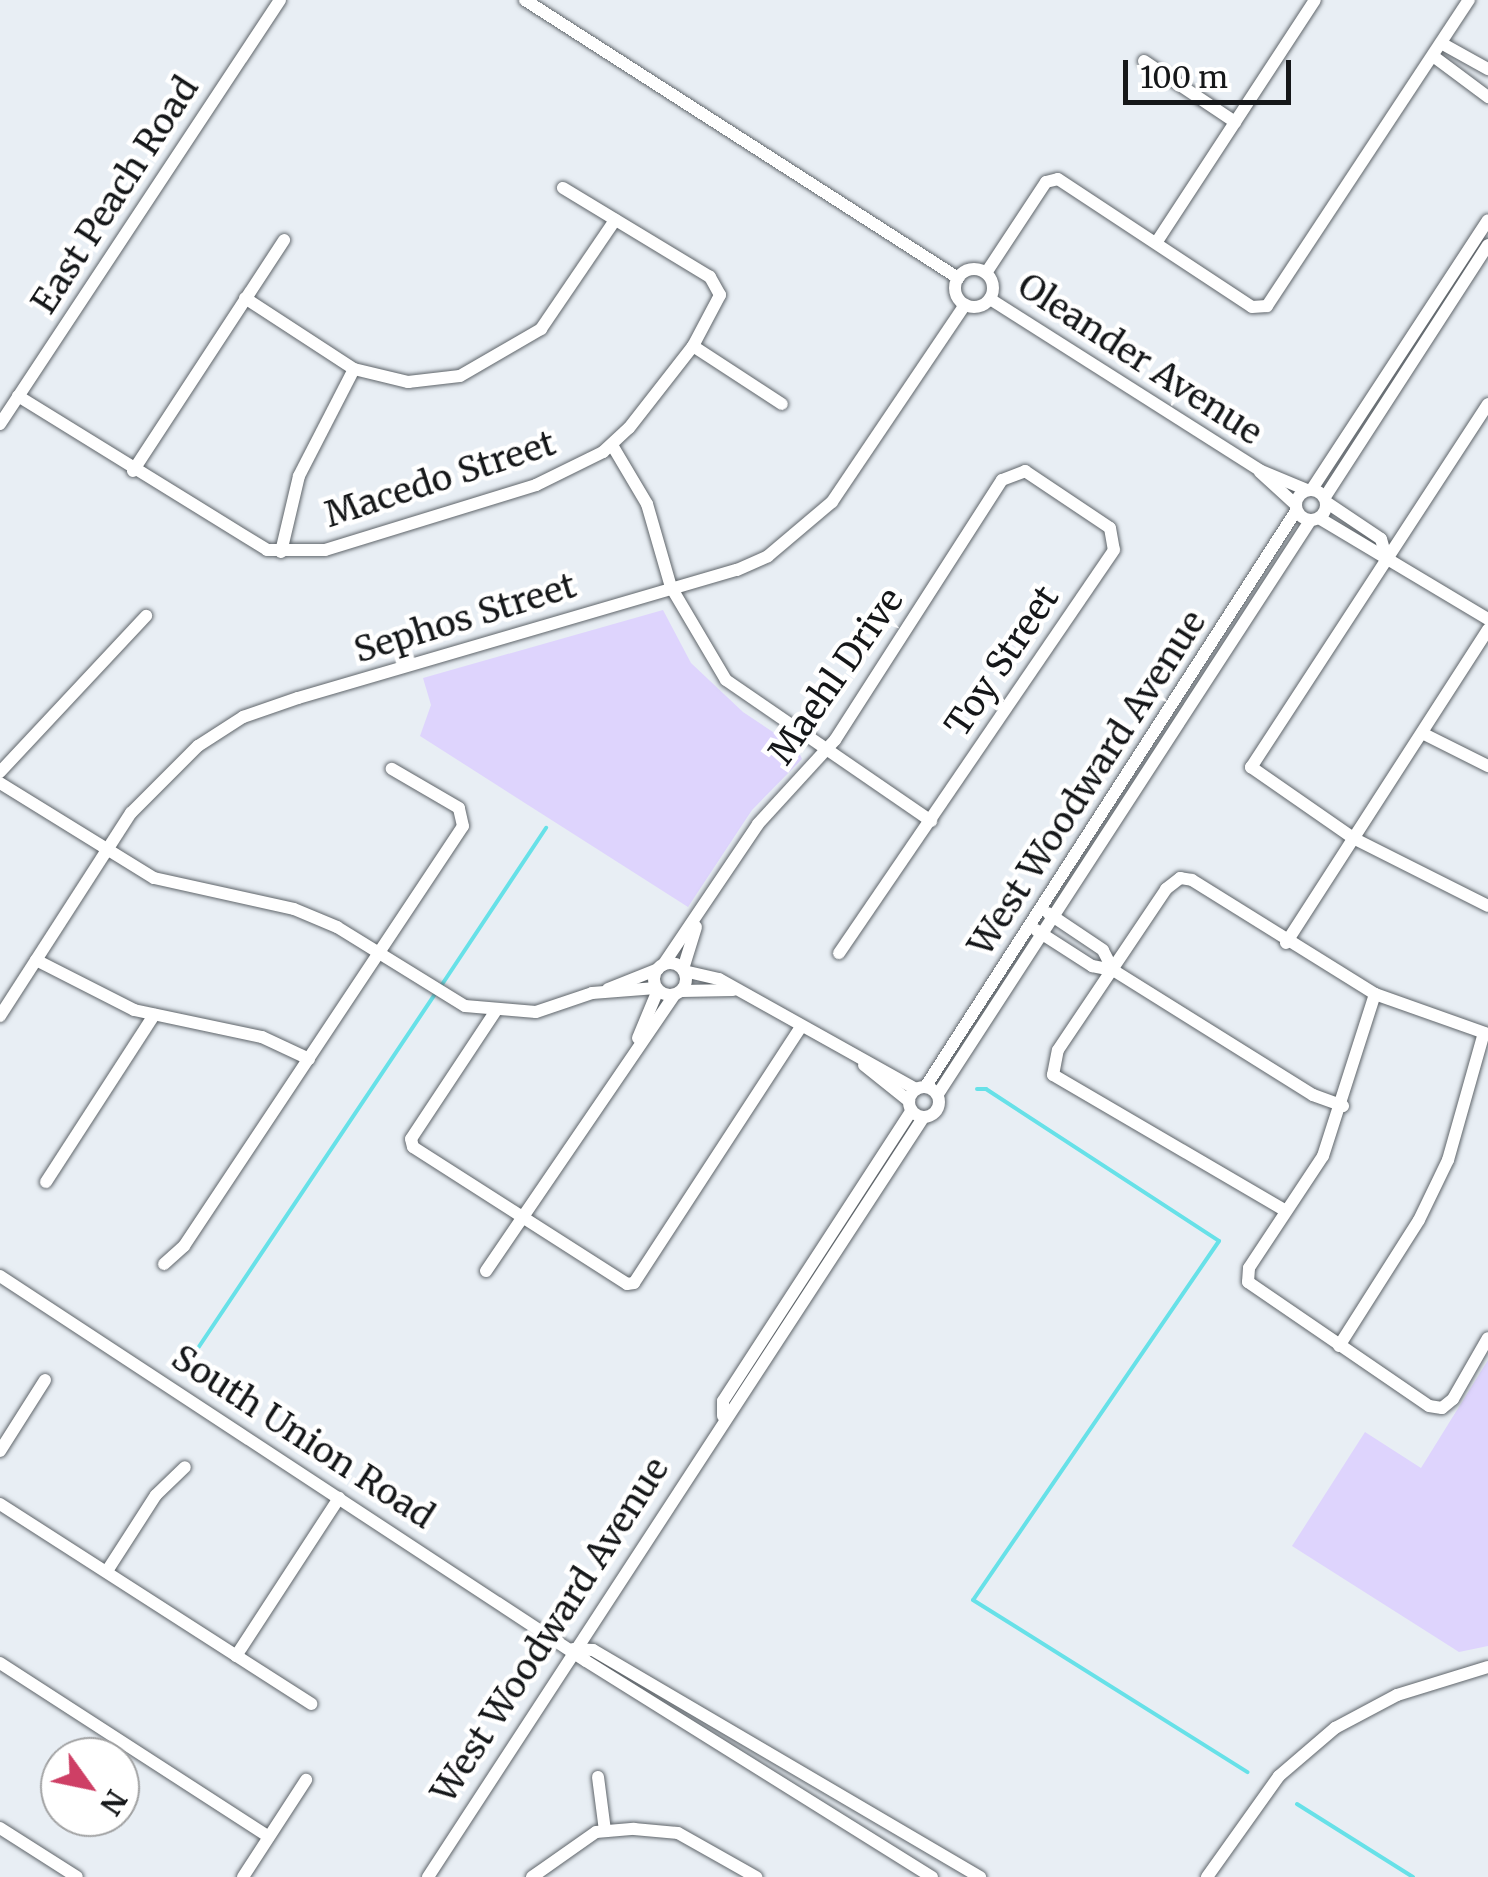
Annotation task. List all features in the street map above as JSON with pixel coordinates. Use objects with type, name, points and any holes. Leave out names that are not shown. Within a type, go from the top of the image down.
[{"type":"street","name":"East Peach Road","points":[[0,424],[280,0]]},
{"type":"street","points":[[525,0],[958,278]]},
{"type":"street","points":[[1156,243],[1315,0]]},
{"type":"street","points":[[958,278],[956,292],[965,304],[980,306],[990,298],[986,274],[1046,182],[1058,179],[1260,308],[1278,294],[1468,0]]},
{"type":"street","points":[[1442,44],[1482,66]]},
{"type":"street","points":[[1433,56],[1488,97]]},
{"type":"street","points":[[1144,62],[1236,122]]},
{"type":"street","points":[[1464,76],[1482,66]]},
{"type":"street","points":[[245,298],[354,369],[408,382],[460,376],[494,361],[541,329],[614,220],[563,188]]},
{"type":"street","name":"Macedo Street","points":[[18,396],[251,544],[281,552],[324,550],[536,485],[612,445],[693,346],[720,294],[710,277],[614,220]]},
{"type":"street","points":[[1309,490],[1488,220]]},
{"type":"street","points":[[132,470],[284,240]]},
{"type":"street","points":[[1326,499],[1488,244]]},
{"type":"street","points":[[958,278],[974,270],[986,274]]},
{"type":"street","name":"Oleander Avenue","points":[[990,298],[1258,470],[1326,499],[1380,539],[1386,553],[1370,553],[1296,508],[1258,470]]},
{"type":"street","name":"Sephos Street","points":[[0,1016],[108,850],[165,775],[243,717],[738,570],[812,523],[847,482],[965,304]]},
{"type":"street","points":[[693,346],[782,404]]},
{"type":"street","points":[[281,552],[306,458],[354,369]]},
{"type":"street","points":[[1488,404],[1252,758],[1261,778],[1354,838],[1488,906]]},
{"type":"street","points":[[612,445],[647,504],[671,587],[726,680],[932,821]]},
{"type":"street","name":"Toy Street","points":[[839,952],[1114,550],[1114,533],[1030,474],[1012,472]]},
{"type":"street","name":"Maehl Drive","points":[[661,967],[758,824],[827,750],[1012,472]]},
{"type":"street","name":"West Woodward Avenue","points":[[1063,888],[1309,490]]},
{"type":"street","name":"West Woodward Avenue","points":[[428,1877],[920,1100],[1326,499]]},
{"type":"street","points":[[1386,553],[1488,619]]},
{"type":"street","points":[[0,772],[146,616]]},
{"type":"street","points":[[1286,943],[1488,630]]},
{"type":"street","points":[[1422,733],[1488,766]]},
{"type":"street","points":[[164,1264],[184,1246],[463,826],[459,808],[392,770]]},
{"type":"street","points":[[0,783],[108,850],[169,882],[294,909],[380,952],[431,991],[495,1012],[536,1012],[606,990],[661,967],[683,970],[734,990],[920,1100]]},
{"type":"street","points":[[1286,1211],[1054,1075],[1058,1050],[1180,878],[1192,880],[1286,943],[1376,994],[1486,1034],[1448,1160],[1420,1220],[1339,1346]]},
{"type":"street","name":"Maehl Drive","points":[[678,993],[702,910]]},
{"type":"street","points":[[1047,912],[1103,950],[1112,970]]},
{"type":"street","points":[[1036,930],[1092,966],[1112,970],[1313,1095],[1343,1106]]},
{"type":"street","points":[[36,960],[98,995],[154,1015],[239,1030],[309,1059]]},
{"type":"street","points":[[637,1040],[657,989],[661,967]]},
{"type":"street","points":[[606,990],[734,990]]},
{"type":"street","points":[[636,990],[645,1012]]},
{"type":"street","points":[[486,1271],[637,1040],[678,993]]},
{"type":"street","points":[[1376,994],[1343,1106],[1323,1156],[1249,1268],[1248,1282],[1429,1406],[1442,1408],[1488,1338]]},
{"type":"street","points":[[495,1012],[411,1139],[413,1148],[519,1220],[627,1284],[638,1277],[800,1028]]},
{"type":"street","points":[[46,1182],[154,1015]]},
{"type":"street","name":"South Union Road","points":[[0,1276],[574,1650],[932,1877]]},
{"type":"street","points":[[0,1451],[45,1380]]},
{"type":"street","points":[[107,1572],[156,1495],[184,1467]]},
{"type":"street","points":[[236,1656],[339,1498]]},
{"type":"street","points":[[0,1504],[311,1704]]},
{"type":"street","name":"South Union Road","points":[[574,1650],[593,1650],[980,1877]]},
{"type":"street","points":[[0,1663],[269,1836]]},
{"type":"street","points":[[1207,1877],[1280,1776],[1335,1728],[1397,1694],[1488,1668]]},
{"type":"street","points":[[598,1778],[605,1831]]},
{"type":"street","points":[[243,1877],[306,1780]]},
{"type":"street","points":[[0,1828],[77,1877]]},
{"type":"street","points":[[532,1877],[564,1848],[605,1831],[678,1833],[756,1877]]},
{"type":"shaded area","points":[[663,610],[691,663],[743,712],[797,748],[802,759],[752,810],[688,907],[420,736],[431,705],[423,678]]},
{"type":"shaded area","points":[[1488,1360],[1488,1646],[1459,1652],[1292,1546],[1365,1432],[1421,1468]]},
{"type":"waterway","points":[[441,986],[546,828]]},
{"type":"waterway","points":[[182,1372],[435,994]]},
{"type":"waterway","points":[[977,1089],[986,1089],[1219,1241],[973,1600],[1247,1772]]},
{"type":"waterway","points":[[1297,1804],[1413,1877]]}]
